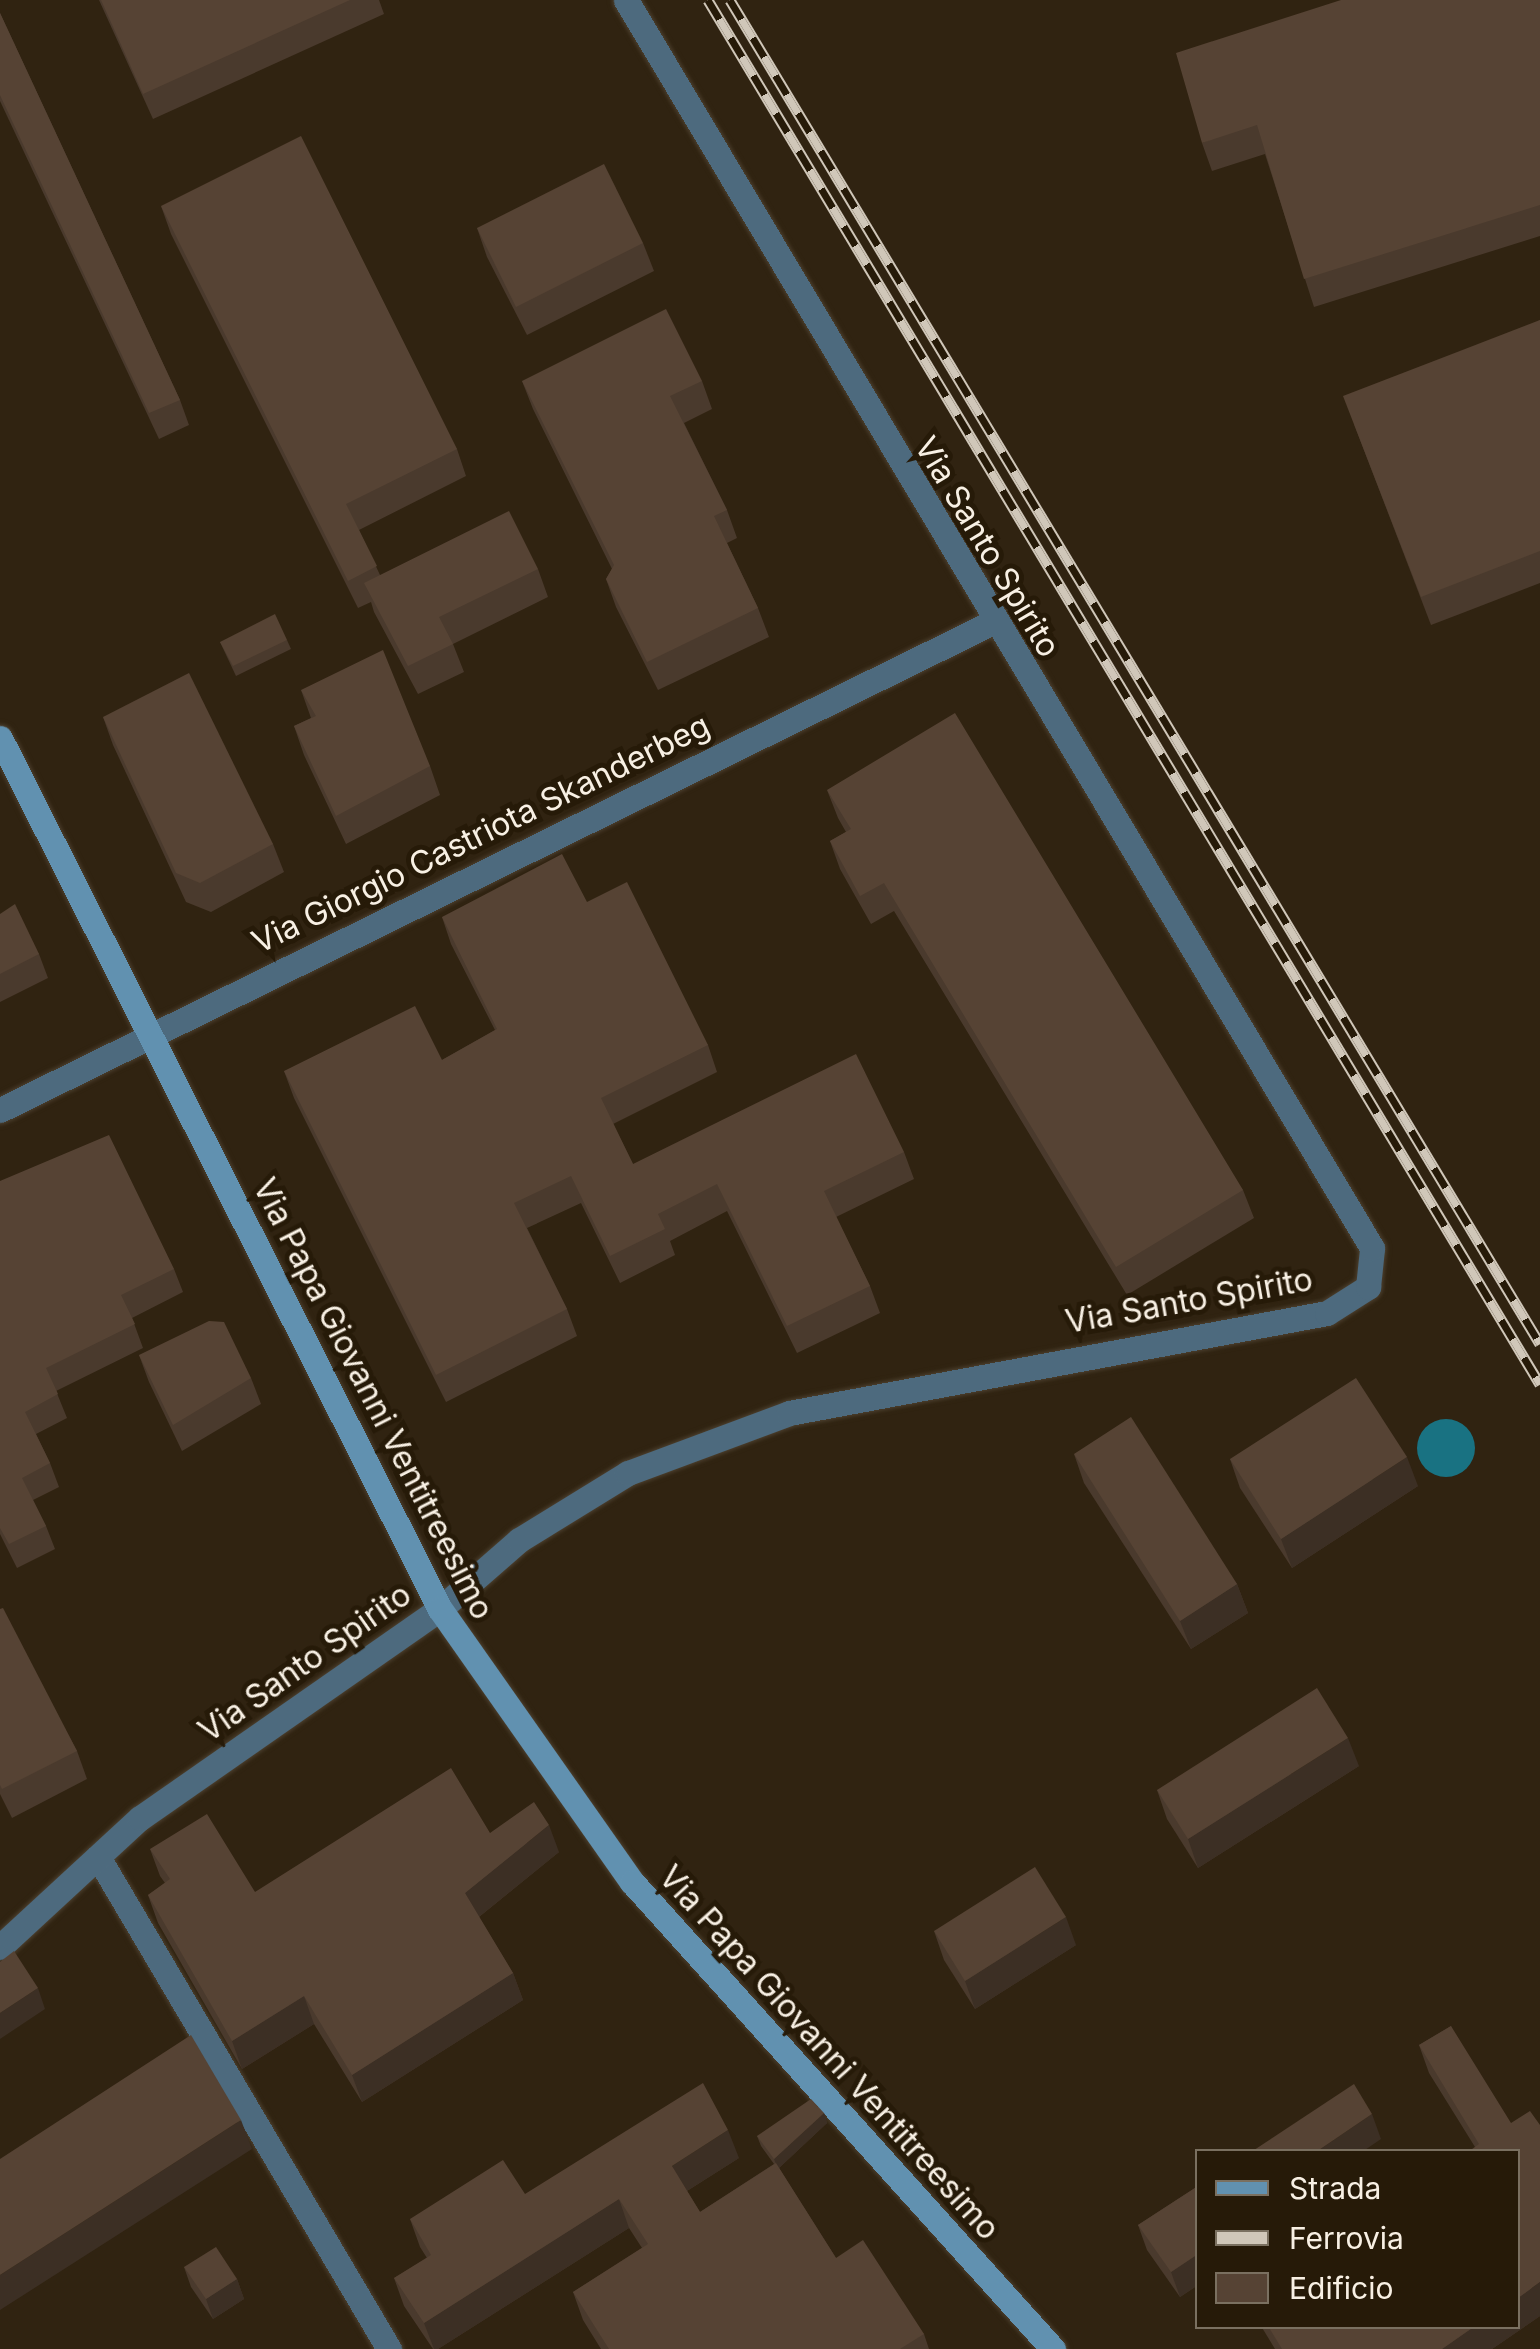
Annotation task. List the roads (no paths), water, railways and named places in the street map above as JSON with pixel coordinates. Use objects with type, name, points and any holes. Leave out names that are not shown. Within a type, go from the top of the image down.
[{"type":"street","name":"Via Santo Spirito","points":[[0,1947],[98,1857],[440,1608],[518,1540],[628,1473],[789,1413],[1327,1314],[1368,1287],[1372,1248],[993,622],[626,0]]},
{"type":"street","name":"Via Giorgio Castriota Skanderbeg","points":[[0,1110],[148,1032],[993,622]]},
{"type":"street","name":"Via Papa Giovanni Ventitreesimo","points":[[0,738],[440,1608],[632,1882],[1053,2349]]},
{"type":"street","points":[[98,1857],[389,2349]]},
{"type":"water","points":[[1446,1419],[1467,1427],[1475,1448],[1467,1469],[1446,1477],[1425,1469],[1417,1448],[1425,1427]]},
{"type":"railway","points":[[708,0],[1540,1384]]},
{"type":"railway","points":[[730,0],[1540,1344]]}]
